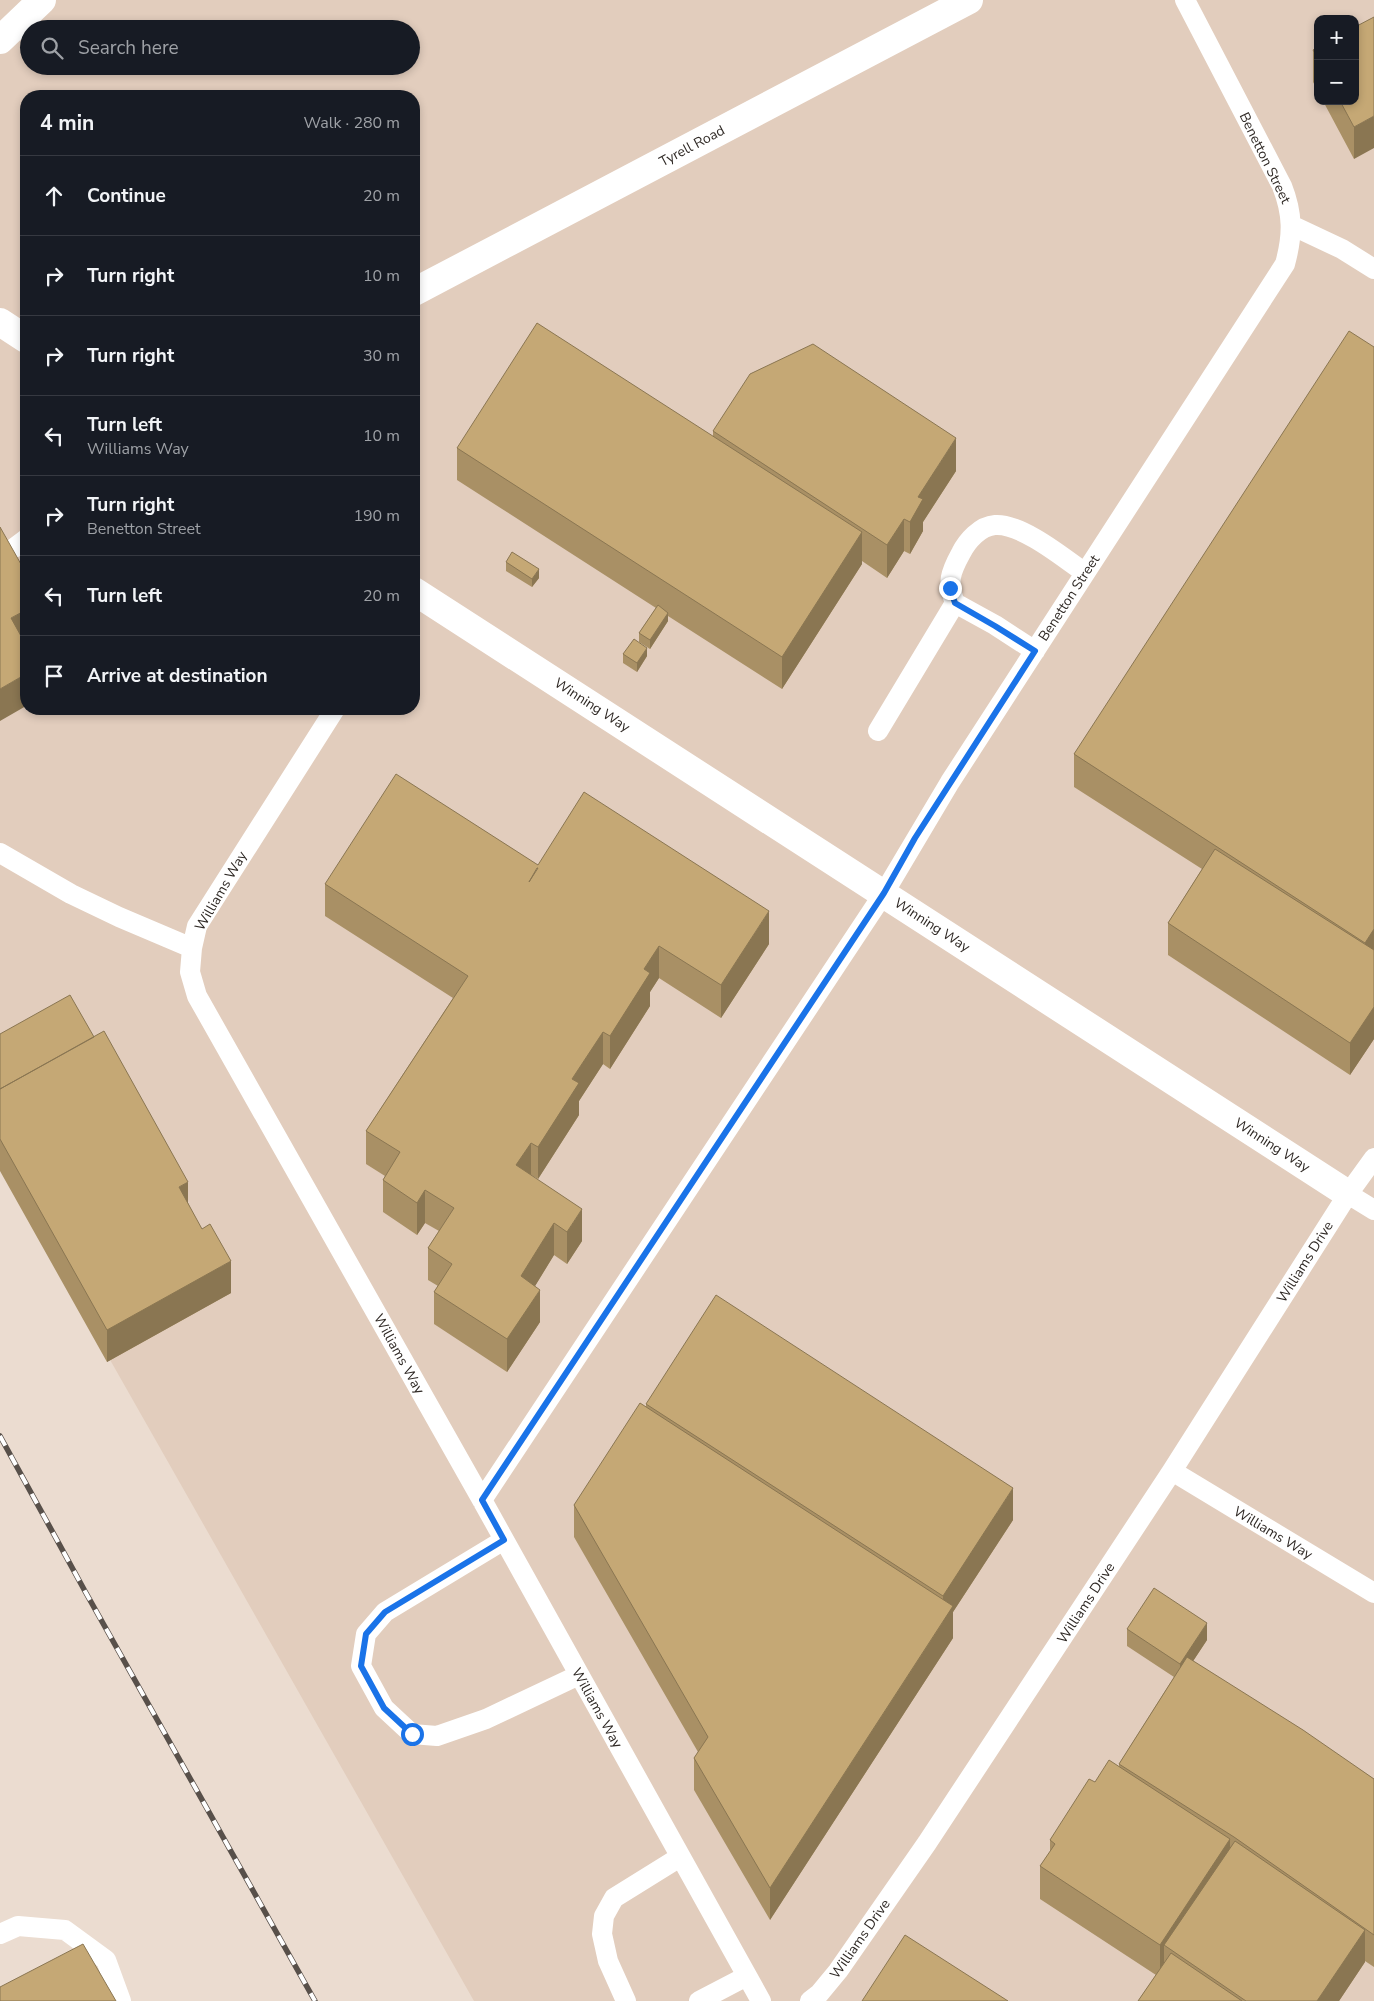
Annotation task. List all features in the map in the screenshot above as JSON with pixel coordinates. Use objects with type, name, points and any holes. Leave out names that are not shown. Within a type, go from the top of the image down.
[{"type":"street","points":[[21,20],[42,0]]},
{"type":"street","name":"Tyrell Road","points":[[420,289],[969,0]]},
{"type":"street","points":[[0,40],[20,21]]},
{"type":"street","points":[[0,322],[20,335]]},
{"type":"street","name":"Winning Way","points":[[420,595],[1348,1194]]},
{"type":"lane","name":"Benetton Street","points":[[482,1500],[884,893],[920,830],[1285,264],[1290,245],[1289,204],[1282,186],[1185,0]]},
{"type":"lane","points":[[1291,225],[1342,250],[1374,269]]},
{"type":"lane","points":[[1035,651],[955,603],[950,588],[952,569],[964,547],[980,530],[995,525],[1020,530],[1085,573]]},
{"type":"lane","points":[[878,731],[955,603]]},
{"type":"lane","name":"Williams Way","points":[[331,715],[197,926],[192,948],[190,972],[196,996],[482,1500],[761,2001]]},
{"type":"lane","points":[[0,853],[71,894],[118,917],[192,948]]},
{"type":"lane","name":"Williams Drive","points":[[810,2001],[819,1994],[838,1971],[927,1843],[1172,1471],[1348,1194],[1374,1158]]},
{"type":"lane","name":"Winning Way","points":[[1348,1194],[1374,1210]]},
{"type":"lane","name":"Williams Way","points":[[1172,1471],[1374,1593]]},
{"type":"lane","points":[[504,1540],[385,1612],[366,1634],[361,1666],[384,1708],[412,1734],[437,1736],[486,1719],[579,1675]]},
{"type":"lane","points":[[626,2001],[608,1961],[602,1934],[604,1916],[614,1898],[680,1857]]},
{"type":"lane","points":[[0,1934],[18,1926],[65,1930],[106,1960],[121,2001]]},
{"type":"lane","points":[[699,2001],[747,1976]]},
{"type":"shaded area","points":[[0,0],[1374,0],[1374,2001],[474,2001],[0,1166]]},
{"type":"building","points":[[1374,17],[1374,116],[1354,127],[1342,105],[1359,105],[1359,25]]},
{"type":"building","points":[[537,323],[862,532],[782,657],[457,448]]},
{"type":"building","points":[[1349,331],[1374,347],[1374,929],[1365,943],[1074,754]]},
{"type":"building","points":[[813,344],[956,438],[918,497],[923,499],[910,522],[904,519],[887,545],[713,431],[750,374]]},
{"type":"building","points":[[0,527],[20,562],[20,613],[11,618],[20,634],[20,677],[0,689]]},
{"type":"building","points":[[512,552],[539,569],[532,579],[506,562]]},
{"type":"building","points":[[658,605],[668,613],[650,640],[639,633]]},
{"type":"building","points":[[634,639],[647,648],[637,663],[623,654]]},
{"type":"building","points":[[396,774],[538,865],[584,792],[769,911],[721,985],[659,946],[644,969],[650,973],[610,1036],[603,1032],[572,1079],[579,1083],[538,1147],[531,1143],[516,1165],[582,1209],[567,1232],[554,1223],[521,1276],[540,1290],[507,1339],[434,1292],[452,1264],[428,1248],[454,1208],[425,1190],[417,1203],[383,1180],[400,1152],[366,1131],[468,976],[325,884]]},
{"type":"building","points":[[1215,849],[1374,950],[1374,1007],[1350,1043],[1168,923]]},
{"type":"building","points":[[70,995],[94,1037],[0,1089],[0,1034]]},
{"type":"building","points":[[104,1031],[188,1182],[179,1187],[202,1229],[210,1224],[231,1261],[107,1330],[0,1139],[0,1089]]},
{"type":"building","points":[[716,1295],[1013,1488],[943,1596],[646,1404]]},
{"type":"building","points":[[640,1403],[953,1606],[770,1888],[694,1758],[708,1737],[574,1505]]},
{"type":"building","points":[[1154,1588],[1207,1623],[1180,1664],[1127,1629]]},
{"type":"building","points":[[1187,1657],[1303,1730],[1374,1779],[1374,1935],[1234,1837],[1119,1764]]},
{"type":"building","points":[[1109,1760],[1230,1839],[1160,1945],[1040,1866],[1055,1844],[1050,1840],[1089,1779],[1095,1782]]},
{"type":"building","points":[[1235,1841],[1365,1930],[1317,2001],[1246,2001],[1164,1945]]},
{"type":"building","points":[[905,1935],[1008,2001],[862,2001]]},
{"type":"building","points":[[83,1944],[116,2001],[0,2001],[0,1987]]},
{"type":"building","points":[[1171,1953],[1242,2001],[1138,2001]]},
{"type":"railway","points":[[0,1436],[315,2001]]},
{"type":"route","points":[[412,1734],[384,1708],[361,1666],[366,1634],[385,1612],[410,1595],[504,1540],[482,1500],[884,893],[915,838],[1035,651],[955,603],[950,588]]}]
